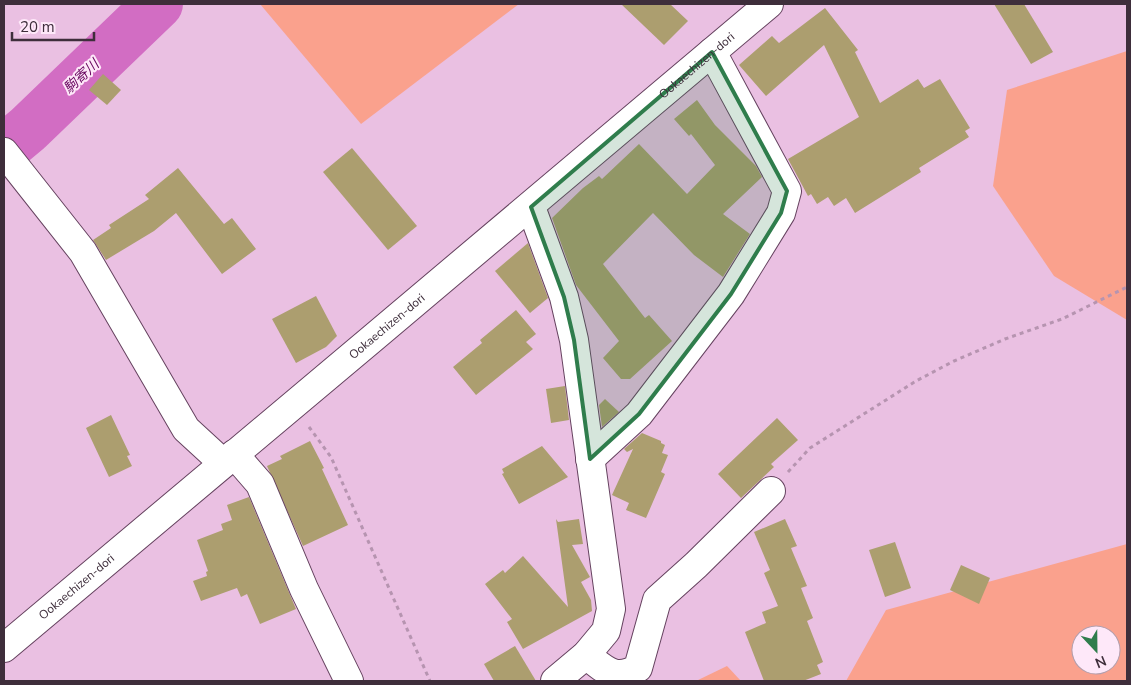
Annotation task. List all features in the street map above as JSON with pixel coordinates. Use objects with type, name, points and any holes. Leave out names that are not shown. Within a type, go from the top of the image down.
[{"type":"street","name":"Ookaechizen-dori","points":[[4,648],[228,458],[531,207],[769,4]]},
{"type":"street","points":[[590,459],[639,414],[656,393],[731,294],[781,212],[787,191],[712,52]]},
{"type":"street","points":[[7,155],[83,252],[186,428],[260,484],[304,589],[349,681]]},
{"type":"street","points":[[531,207],[564,297],[574,340],[611,609],[606,631],[586,655],[555,681]]},
{"type":"street","points":[[586,655],[612,674],[626,675],[638,668],[656,600],[696,565],[771,491]]},
{"type":"path","points":[[771,491],[810,448],[916,381],[954,361],[1005,339],[1062,319],[1127,287]]},
{"type":"path","points":[[292,405],[330,457],[430,681]]},
{"type":"highlighted area","points":[[712,52],[787,191],[781,213],[731,294],[639,414],[590,459],[574,340],[564,297],[531,207]]},
{"type":"shaded area","points":[[260,4],[519,4],[361,124]]},
{"type":"shaded area","points":[[1127,51],[1127,320],[1054,276],[993,186],[1007,90]]},
{"type":"shaded area","points":[[1127,544],[1127,681],[846,681],[886,610]]},
{"type":"shaded area","points":[[727,666],[741,681],[696,681]]},
{"type":"building","points":[[621,4],[670,4],[688,21],[664,45]]},
{"type":"building","points":[[994,4],[1024,4],[1053,52],[1031,64]]},
{"type":"building","points":[[825,8],[858,50],[855,52],[880,103],[918,79],[924,88],[940,79],[970,128],[965,131],[969,137],[919,168],[921,172],[855,213],[846,198],[834,206],[828,197],[817,204],[811,194],[808,196],[788,159],[859,117],[824,45],[766,96],[739,65],[772,36],[779,43]]},
{"type":"building","points":[[103,74],[121,90],[107,105],[89,90]]},
{"type":"building","points":[[697,100],[715,125],[756,166],[762,177],[723,214],[750,234],[723,277],[694,255],[653,213],[603,264],[645,318],[649,315],[672,341],[630,379],[621,379],[603,358],[619,341],[576,285],[552,218],[583,188],[599,176],[602,179],[639,144],[687,194],[715,165],[691,134],[689,136],[674,119]]},
{"type":"building","points":[[352,148],[417,226],[388,250],[323,172]]},
{"type":"building","points":[[178,168],[224,224],[232,218],[256,249],[222,274],[176,213],[154,231],[106,260],[93,240],[111,228],[109,225],[149,199],[145,195]]},
{"type":"building","points":[[528,243],[548,298],[530,313],[495,271]]},
{"type":"building","points":[[316,296],[337,336],[326,347],[296,363],[272,319]]},
{"type":"building","points":[[516,310],[536,334],[526,342],[533,349],[476,395],[453,367],[482,343],[480,340]]},
{"type":"building","points":[[565,386],[569,420],[551,423],[546,389]]},
{"type":"building","points":[[605,399],[619,412],[602,427],[599,405]]},
{"type":"building","points":[[111,415],[130,455],[127,456],[132,466],[109,477],[86,428]]},
{"type":"building","points":[[777,418],[798,440],[771,464],[774,467],[741,498],[718,474]]},
{"type":"building","points":[[642,433],[661,441],[665,445],[662,453],[668,455],[661,472],[665,474],[646,518],[626,510],[629,503],[612,495],[633,449],[627,452],[624,449]]},
{"type":"building","points":[[310,441],[324,468],[322,469],[348,525],[303,546],[267,466],[282,459],[280,456]]},
{"type":"building","points":[[542,446],[568,477],[519,504],[502,474],[504,473],[502,469]]},
{"type":"building","points":[[249,497],[296,609],[260,624],[247,594],[241,597],[237,588],[201,601],[193,581],[207,576],[206,572],[208,571],[197,540],[223,530],[221,524],[232,520],[227,505]]},
{"type":"building","points":[[556,519],[558,522],[579,519],[583,544],[572,545],[590,577],[581,582],[591,600],[592,611],[523,649],[507,622],[512,619],[485,584],[503,570],[505,573],[523,556],[568,607]]},
{"type":"building","points":[[785,519],[797,546],[791,548],[807,586],[801,588],[813,618],[807,621],[823,662],[817,665],[821,674],[803,681],[764,681],[745,632],[766,623],[762,612],[778,606],[764,573],[770,570],[754,532]]},
{"type":"building","points":[[895,542],[911,588],[885,597],[869,550]]},
{"type":"building","points":[[961,565],[990,578],[979,604],[950,590]]},
{"type":"building","points":[[515,646],[536,681],[494,681],[484,664]]},
{"type":"waterway","name":"駒寄川","points":[[4,149],[28,129],[158,4]]}]
